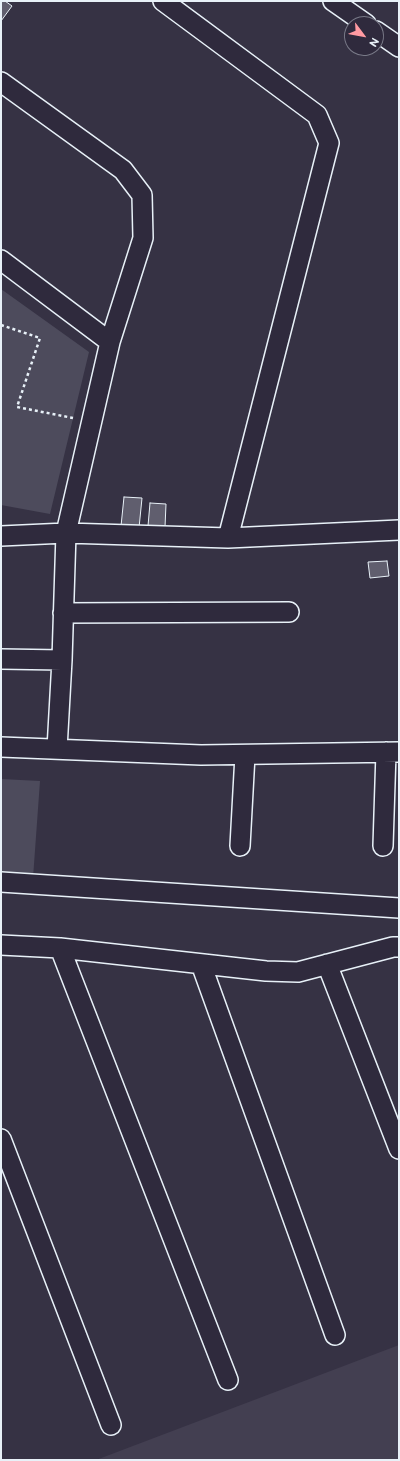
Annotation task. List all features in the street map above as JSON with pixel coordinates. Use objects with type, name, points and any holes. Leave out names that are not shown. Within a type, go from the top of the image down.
[{"type":"street","points":[[163,1],[317,115],[329,143],[228,538]]},
{"type":"street","points":[[333,1],[355,16]]},
{"type":"street","points":[[384,37],[399,47]]},
{"type":"street","points":[[1,82],[122,170],[142,194],[143,238],[110,342],[66,533],[62,660],[57,749]]},
{"type":"street","points":[[1,260],[110,342]]},
{"type":"street","points":[[1,536],[66,533],[228,538],[399,530]]},
{"type":"street","points":[[63,613],[289,612]]},
{"type":"street","points":[[1,659],[62,660]]},
{"type":"street","points":[[1,747],[201,755],[393,752],[383,846]]},
{"type":"street","points":[[240,846],[245,754]]},
{"type":"street","points":[[1,882],[399,908]]},
{"type":"street","points":[[1,945],[60,948],[266,971],[298,972],[393,946],[399,948]]},
{"type":"street","points":[[60,948],[228,1380]]},
{"type":"street","points":[[201,964],[335,1335]]},
{"type":"street","points":[[327,964],[399,1149]]},
{"type":"street","points":[[1,1139],[111,1425]]},
{"type":"path","points":[[1,325],[40,338],[17,407],[91,422]]},
{"type":"shaded area","points":[[1,289],[89,352],[50,514],[1,505]]},
{"type":"shaded area","points":[[1,779],[40,781],[33,878],[1,876]]},
{"type":"shaded area","points":[[399,1345],[399,1460],[96,1460]]},
{"type":"building","points":[[1,1],[5,1],[12,6],[1,21]]},
{"type":"building","points":[[124,497],[142,498],[139,528],[121,526]]},
{"type":"building","points":[[150,503],[166,504],[165,527],[148,526]]},
{"type":"building","points":[[387,561],[389,576],[370,578],[368,562]]}]
